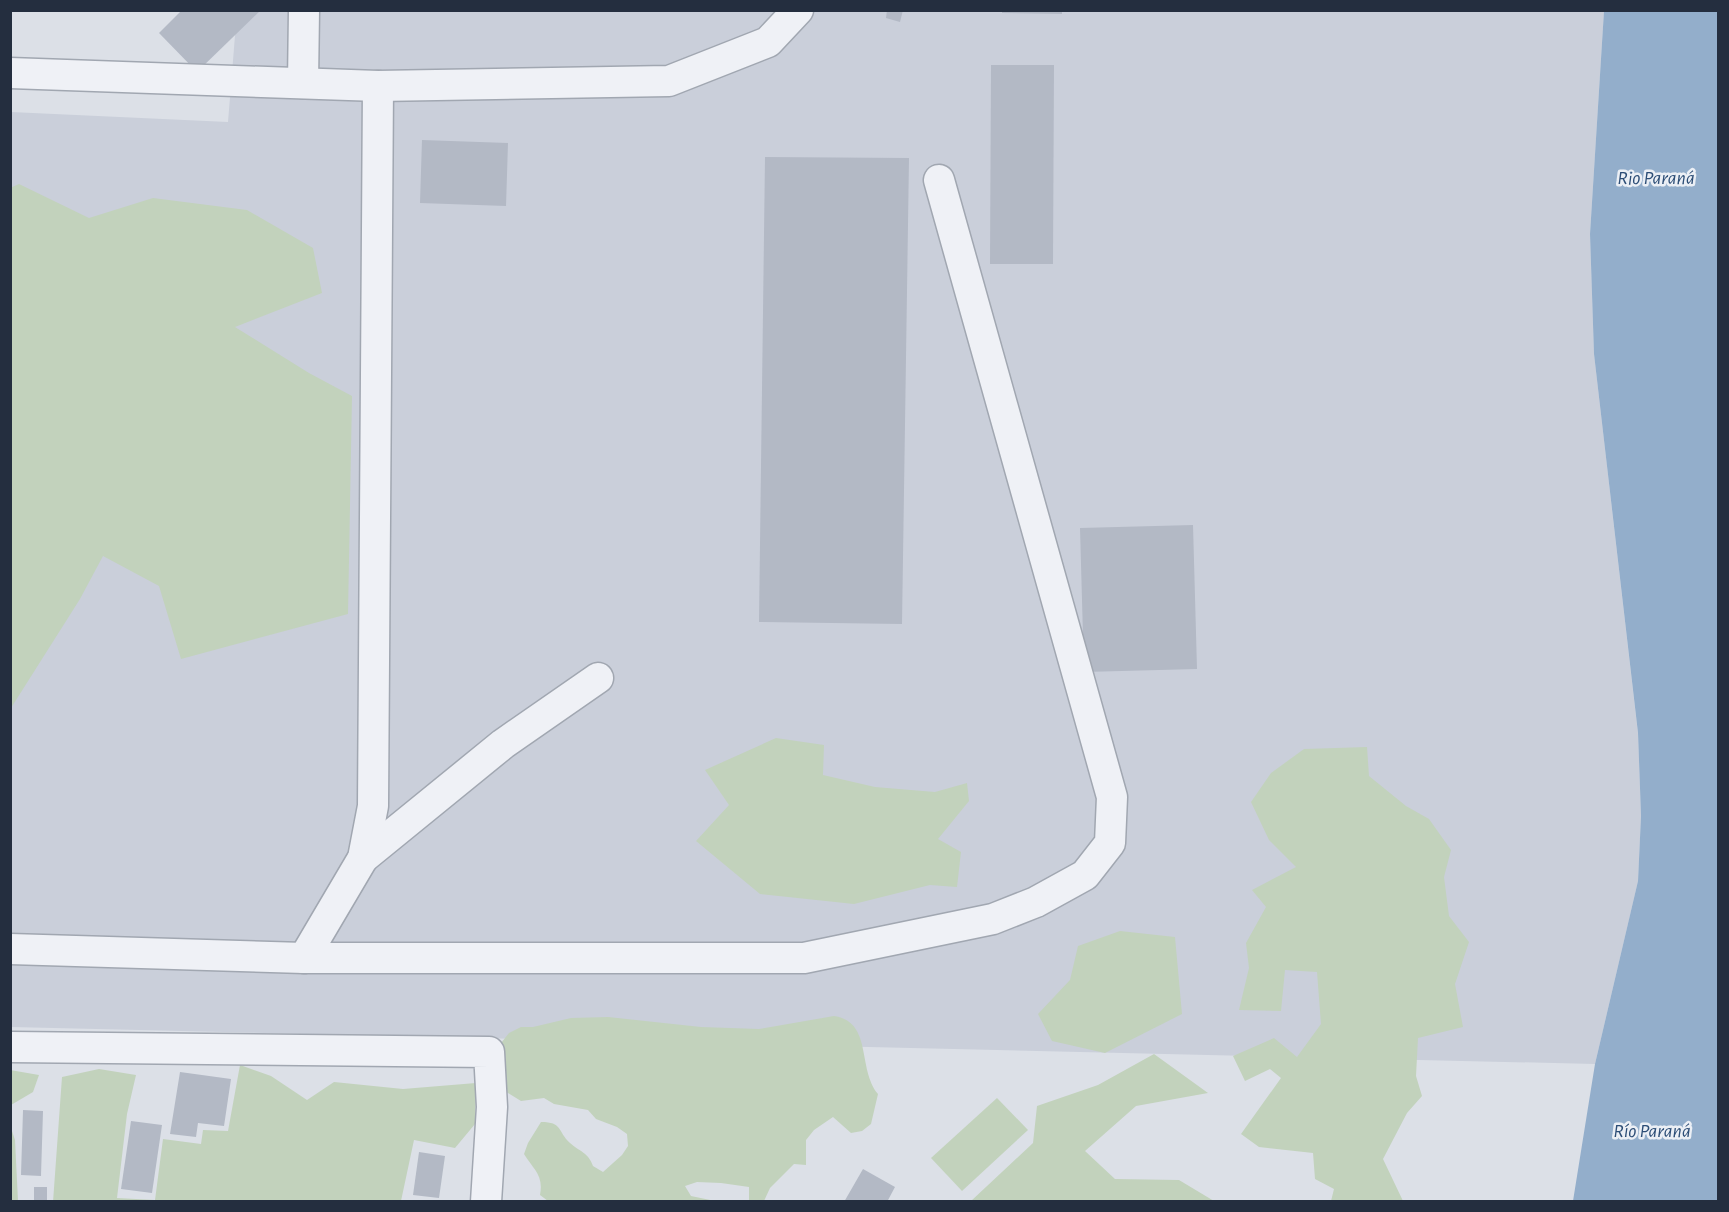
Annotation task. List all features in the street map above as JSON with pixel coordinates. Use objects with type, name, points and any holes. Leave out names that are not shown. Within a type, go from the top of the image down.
[{"type":"street","points":[[303,83],[304,10]]},
{"type":"street","points":[[10,73],[378,86],[669,81],[768,42],[798,10]]},
{"type":"street","points":[[304,958],[363,858],[373,806],[378,86]]},
{"type":"street","points":[[10,949],[304,958],[804,957],[993,919],[1036,902],[1085,875],[1110,843],[1112,797],[939,180]]},
{"type":"street","points":[[363,858],[502,744],[598,678]]},
{"type":"street","points":[[10,1060],[11,1047],[489,1052],[492,1107],[486,1202]]},
{"type":"shaded area","points":[[237,11],[1604,11],[1590,234],[1594,354],[1638,734],[1641,816],[1638,881],[1595,1064],[11,1027],[11,112],[228,122]]},
{"type":"green space","points":[[19,184],[89,218],[153,198],[247,210],[313,248],[322,293],[235,327],[309,373],[352,396],[348,614],[181,659],[159,586],[103,556],[80,599],[11,708],[10,188]]},
{"type":"green space","points":[[776,738],[824,745],[823,775],[875,787],[935,792],[967,783],[969,801],[938,839],[961,852],[957,887],[930,885],[854,904],[760,894],[696,841],[729,805],[705,770]]},
{"type":"green space","points":[[1367,747],[1369,776],[1406,806],[1429,819],[1451,850],[1444,877],[1449,916],[1469,942],[1455,984],[1463,1027],[1418,1038],[1416,1076],[1422,1096],[1407,1113],[1383,1159],[1403,1201],[1331,1201],[1334,1189],[1315,1179],[1313,1153],[1259,1147],[1241,1134],[1281,1078],[1270,1069],[1245,1081],[1233,1056],[1274,1038],[1297,1057],[1321,1024],[1317,972],[1285,970],[1281,1011],[1239,1010],[1249,968],[1246,943],[1266,907],[1252,890],[1296,867],[1269,840],[1251,802],[1271,773],[1304,749]]},
{"type":"green space","points":[[1120,931],[1175,937],[1182,1014],[1105,1053],[1052,1041],[1038,1014],[1070,980],[1078,946]]},
{"type":"green space","points":[[834,1016],[846,1020],[860,1036],[868,1072],[878,1094],[871,1124],[862,1131],[851,1133],[833,1117],[814,1130],[806,1140],[806,1165],[794,1164],[770,1188],[764,1201],[749,1201],[749,1187],[697,1182],[685,1186],[691,1196],[715,1201],[548,1201],[540,1195],[539,1177],[524,1154],[541,1122],[556,1125],[570,1143],[586,1155],[593,1166],[603,1172],[622,1155],[628,1146],[627,1134],[617,1127],[596,1119],[588,1110],[554,1104],[544,1098],[521,1101],[490,1082],[494,1052],[509,1033],[521,1027],[533,1027],[571,1018],[608,1017],[701,1027],[759,1029]]},
{"type":"green space","points":[[1154,1054],[1208,1093],[1136,1106],[1085,1151],[1115,1179],[1179,1180],[1214,1201],[971,1201],[1033,1143],[1037,1106],[1098,1085]]},
{"type":"green space","points":[[240,1065],[271,1076],[307,1100],[334,1082],[403,1089],[476,1083],[475,1124],[455,1148],[414,1140],[401,1201],[53,1202],[62,1077],[99,1069],[136,1075],[127,1114],[117,1198],[155,1200],[163,1139],[201,1144],[203,1130],[228,1131]]},
{"type":"green space","points":[[10,1070],[39,1075],[33,1092],[11,1105]]},
{"type":"green space","points":[[997,1098],[1028,1130],[962,1191],[931,1158]]},
{"type":"green space","points":[[10,1125],[15,1140],[18,1201],[11,1201]]},
{"type":"water","name":"Río Paraná","points":[[1604,11],[1718,11],[1718,1201],[1573,1201],[1595,1064],[1638,881],[1641,816],[1638,733],[1594,354],[1590,234]]},
{"type":"building","points":[[182,10],[261,10],[197,72],[159,33]]},
{"type":"building","points":[[887,10],[903,10],[900,22],[886,18]]},
{"type":"building","points":[[1002,10],[1062,10],[1062,14],[1002,13]]},
{"type":"building","points":[[991,65],[1054,65],[1053,264],[990,264]]},
{"type":"building","points":[[422,140],[508,143],[506,206],[420,203]]},
{"type":"building","points":[[765,157],[909,158],[902,624],[759,622]]},
{"type":"building","points":[[1193,525],[1197,669],[1084,672],[1080,528]]},
{"type":"building","points":[[180,1072],[231,1079],[224,1126],[198,1123],[196,1137],[170,1134]]},
{"type":"building","points":[[23,1110],[43,1111],[41,1176],[21,1175]]},
{"type":"building","points":[[131,1121],[162,1125],[152,1193],[121,1189]]},
{"type":"building","points":[[419,1152],[445,1156],[439,1198],[413,1195]]},
{"type":"building","points":[[863,1169],[895,1187],[887,1202],[844,1202]]},
{"type":"building","points":[[34,1187],[47,1187],[47,1202],[34,1202]]},
{"type":"water label","name":"Rio Paraná","points":[[1656,178]]}]
